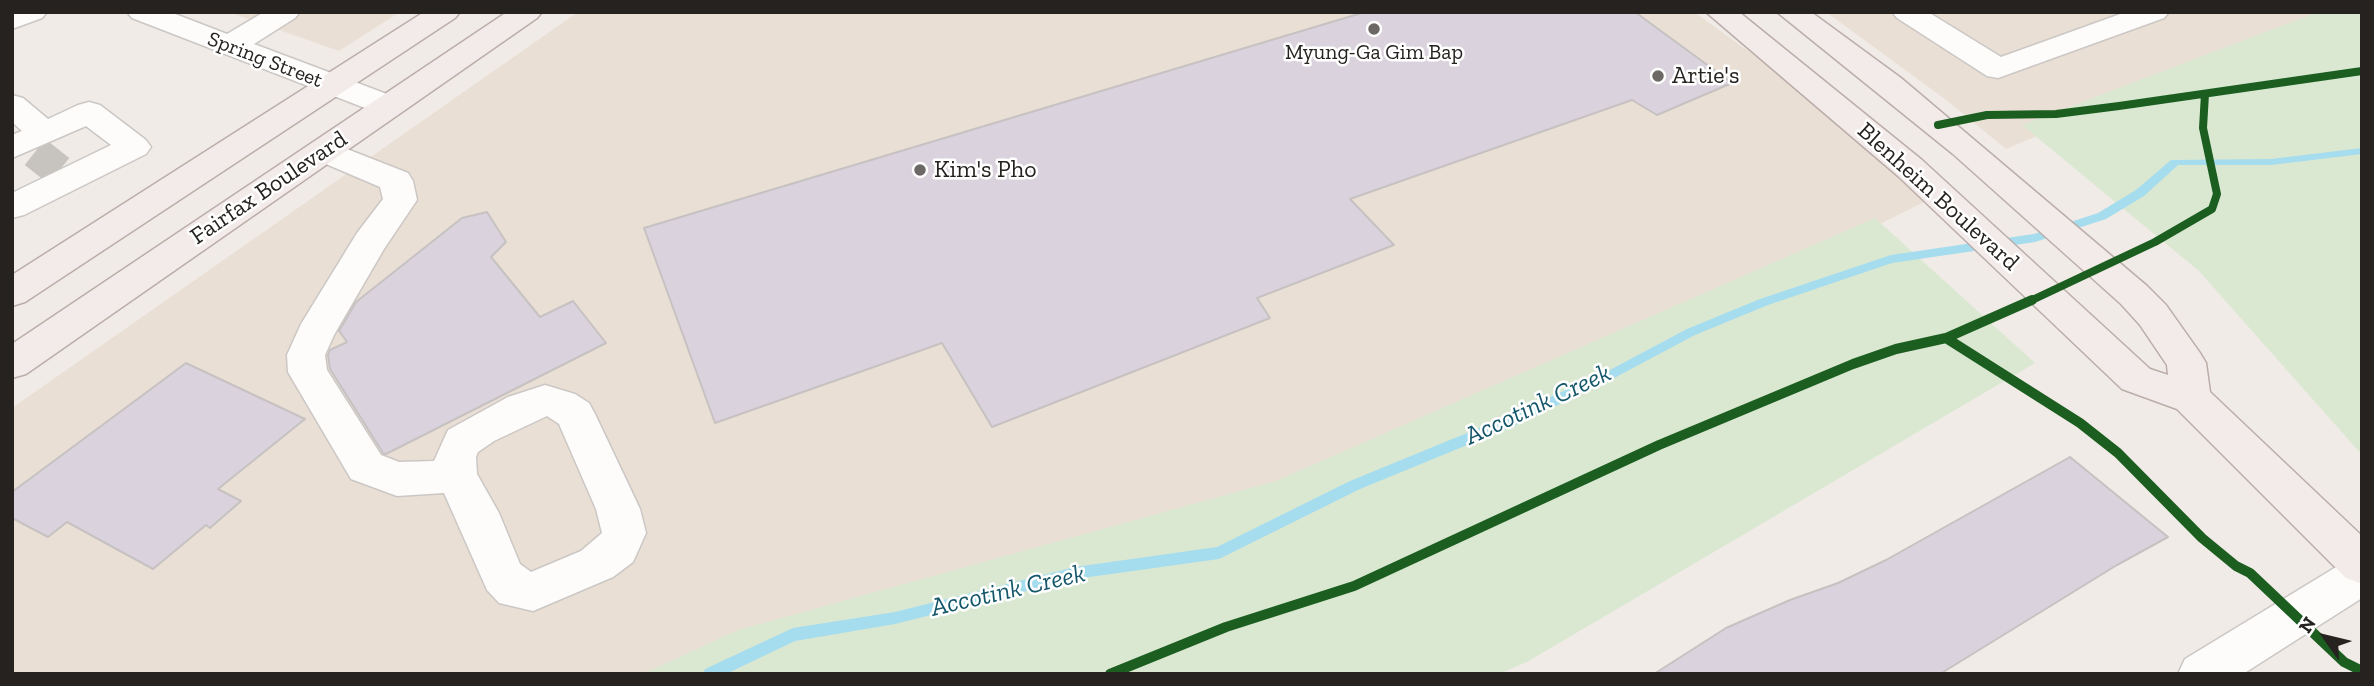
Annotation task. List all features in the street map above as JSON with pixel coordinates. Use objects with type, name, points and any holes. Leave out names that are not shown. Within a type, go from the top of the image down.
[{"type":"main road","name":"Fairfax Boulevard","points":[[12,293],[445,12]]},
{"type":"main road","name":"Fairfax Boulevard","points":[[12,364],[527,12]]},
{"type":"main road","name":"Blenheim Boulevard","points":[[1721,12],[1910,169],[2136,379],[2192,398],[2362,565]]},
{"type":"main road","points":[[1792,12],[1890,85],[1965,146],[2134,295],[2153,314],[2186,363],[2192,398]]},
{"type":"street","points":[[12,20],[32,12]]},
{"type":"street","name":"Spring Street","points":[[142,12],[389,106]]},
{"type":"street","points":[[229,46],[285,12]]},
{"type":"street","points":[[1907,12],[1998,69],[2154,12]]},
{"type":"street","points":[[12,105],[41,154],[12,207]]},
{"type":"street","points":[[324,151],[396,181],[401,200],[370,242],[315,334],[306,355],[308,372],[366,467],[397,479],[456,475]]},
{"type":"street","points":[[545,400],[561,405],[575,414],[618,509],[624,533],[617,549],[597,564],[533,592],[515,589],[503,576],[477,513],[456,475],[455,457],[463,441],[522,408],[545,400]]},
{"type":"street","points":[[2202,674],[2362,574]]},
{"type":"shaded area","points":[[228,12],[400,12],[339,51]]},
{"type":"shaded area","points":[[578,12],[1694,12],[1830,110],[1926,201],[1708,310],[1513,420],[710,674],[14,674],[12,408]]},
{"type":"shaded area","points":[[1826,12],[2330,12],[2006,149],[1949,102]]},
{"type":"green space","points":[[2318,12],[2362,12],[2362,455],[2199,271],[2022,125]]},
{"type":"green space","points":[[1875,218],[2035,363],[1527,662],[1498,674],[643,674],[738,630],[1276,481]]},
{"type":"building","points":[[1365,12],[1635,12],[1732,83],[1657,115],[1632,100],[1350,199],[1394,245],[1257,298],[1270,318],[992,427],[942,343],[715,423],[644,228]]},
{"type":"building","points":[[487,212],[506,242],[491,257],[540,317],[573,301],[606,343],[386,454],[383,453],[330,369],[330,350],[347,342],[339,331],[356,302],[462,218]]},
{"type":"building","points":[[186,363],[305,419],[218,489],[241,501],[210,528],[206,525],[153,569],[67,522],[48,537],[12,518],[12,492]]},
{"type":"building","points":[[2070,457],[2168,537],[2117,565],[1940,674],[1654,674],[1726,628],[1790,600],[1838,583],[1886,560]]},
{"type":"waterway","name":"Accotink Creek","points":[[710,674],[793,635],[895,618],[1075,573],[1219,553],[1355,485],[1511,421],[1612,374],[1691,332],[1764,302],[1891,259],[2035,238],[2102,216],[2140,193],[2175,162],[2271,162],[2362,151]]},
{"type":"tunnel","points":[[35,152],[59,171]]},
{"type":"cycle path","points":[[1938,125],[1987,115],[2056,114],[2119,106],[2362,71]]},
{"type":"cycle path","points":[[1110,674],[1226,627],[1354,586],[1659,445],[1853,364],[1896,349],[1946,338],[1968,330],[2155,242],[2212,209],[2217,194],[2203,128],[2205,94]]},
{"type":"cycle path","points":[[1946,338],[2080,423],[2118,453],[2202,538],[2236,566],[2250,573],[2344,662],[2362,671]]},
{"type":"place","name":"Myung-Ga Gim Bap","points":[[1374,29]]},
{"type":"place","name":"Artie's","points":[[1658,76]]},
{"type":"place","name":"Kim's Pho","points":[[920,170]]}]
